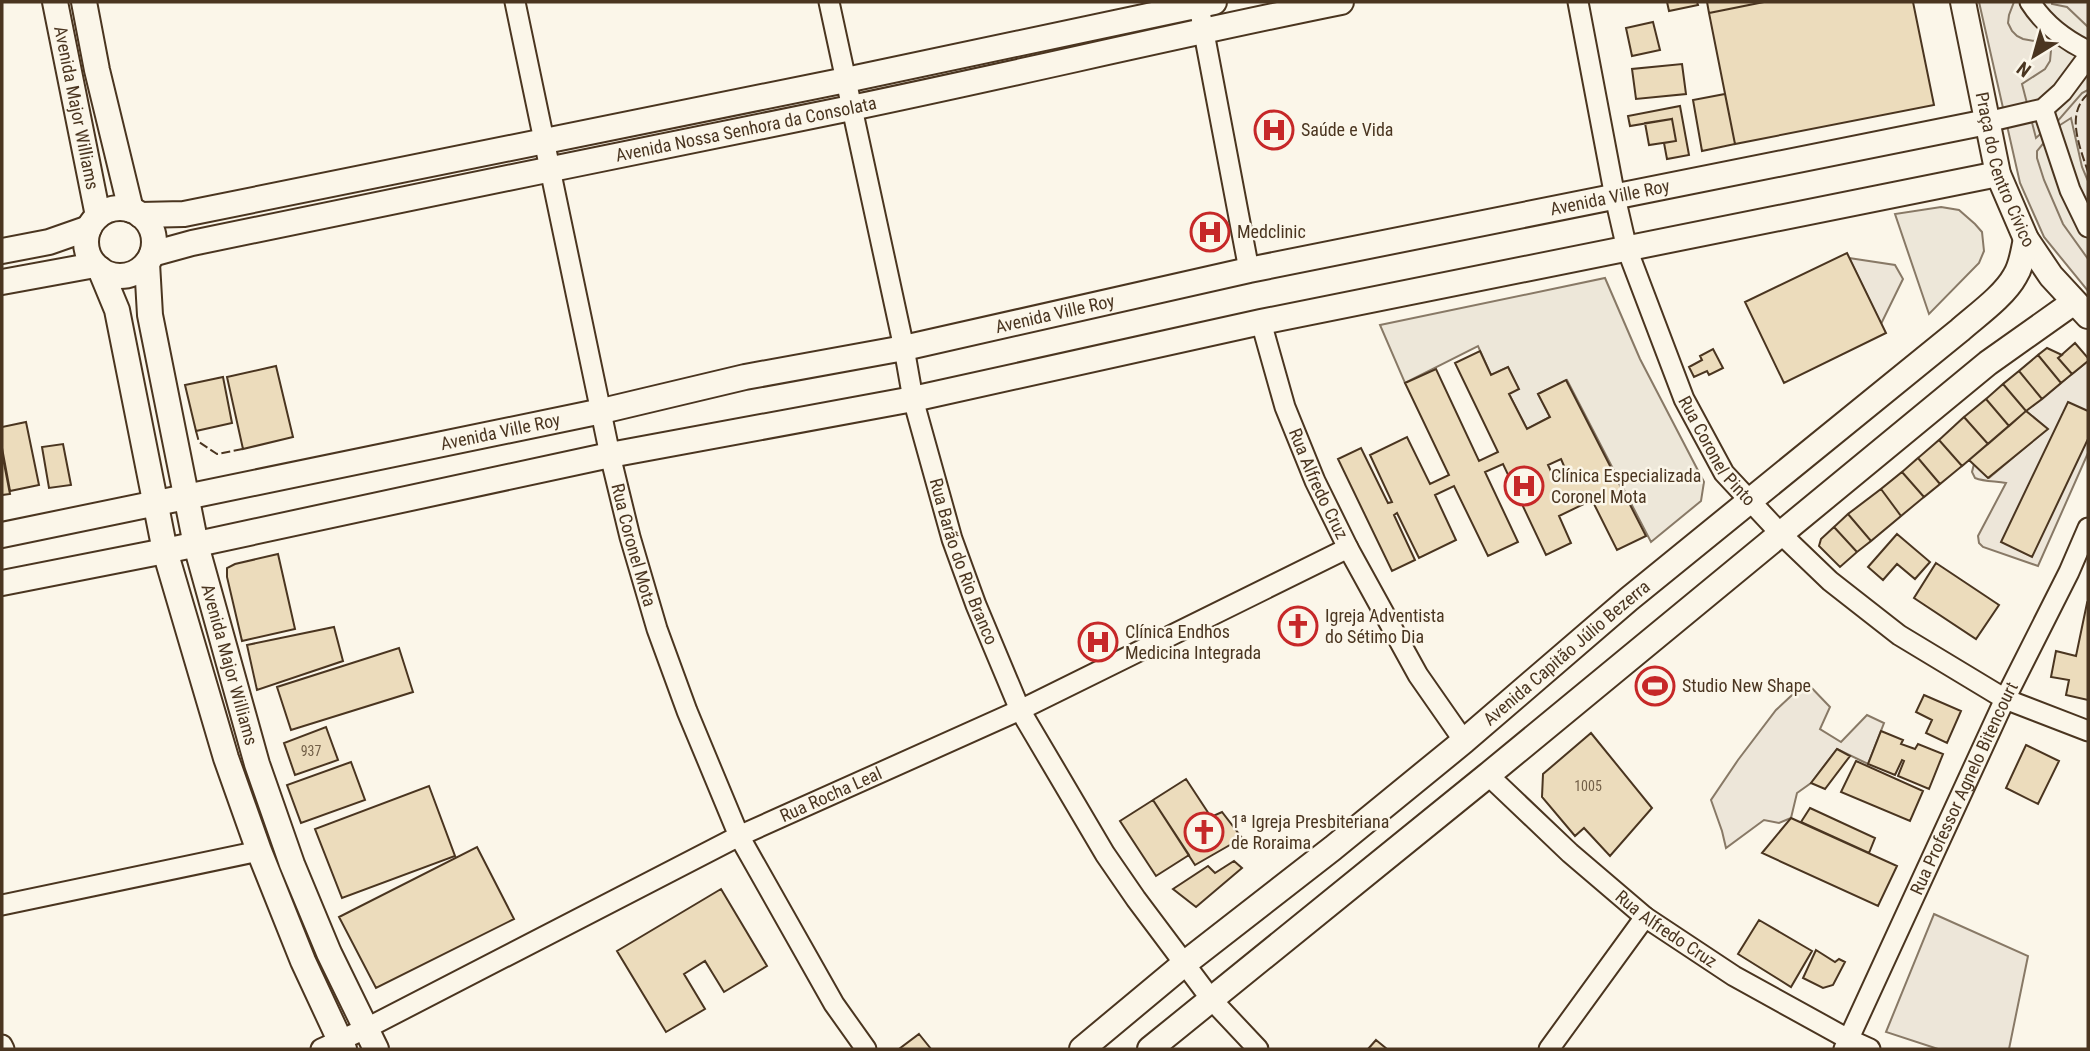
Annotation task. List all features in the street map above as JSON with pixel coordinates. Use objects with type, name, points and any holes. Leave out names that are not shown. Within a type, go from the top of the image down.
[{"type":"main road","name":"Avenida Major Williams","points":[[55,2],[94,222]]},
{"type":"main road","name":"Avenida Major Williams","points":[[84,2],[97,70],[135,212]]},
{"type":"main road","name":"Avenida Nossa Senhora da Consolata","points":[[150,258],[192,243],[853,108],[1341,2]]},
{"type":"main road","name":"Praça do Centro Cívico","points":[[1963,2],[1998,174],[2026,239],[2051,276],[2081,309]]},
{"type":"main road","name":"Avenida Nossa Senhora da Consolata","points":[[135,212],[184,214],[846,80],[1204,3]]},
{"type":"main road","name":"Avenida Ville Roy","points":[[2,535],[602,411],[745,377],[904,348],[1249,270],[1987,122]]},
{"type":"main road","points":[[2,583],[196,545],[610,455],[913,399],[1261,322],[1998,174]]},
{"type":"main road","points":[[2,251],[49,242],[94,222],[108,210],[119,208],[135,212],[148,222],[154,243],[150,258],[139,270],[120,276],[109,274],[98,267],[87,248],[86,238],[94,222]]},
{"type":"main road","name":"Avenida Capitão Júlio Bezerra","points":[[1082,1049],[1184,964],[1464,741],[1629,599],[1960,330],[2008,287],[2016,276],[2026,239]]},
{"type":"main road","name":"Avenida Major Williams","points":[[150,258],[150,315],[196,545],[262,777],[292,864],[329,953],[371,1039]]},
{"type":"main road","name":"Avenida Major Williams","points":[[98,267],[117,310],[165,551],[226,758],[335,1046]]},
{"type":"main road","points":[[2,282],[98,267]]},
{"type":"main road","points":[[1150,1049],[1988,363],[2081,309]]},
{"type":"street","name":"Rua Coronel Mota","points":[[515,2],[610,455],[657,629],[687,711],[739,836],[834,1004],[866,1049]]},
{"type":"street","name":"Rua Barão do Rio Branco","points":[[830,2],[913,399],[952,539],[976,605],[1020,710],[1105,854],[1136,900],[1211,999],[1258,1049]]},
{"type":"street","name":"Rua Coronel Pinto","points":[[1578,2],[1615,197],[1628,249],[1684,399],[1724,473],[1749,502],[1830,581],[1899,635],[2005,699],[2088,731]]},
{"type":"street","points":[[2029,2],[2053,29],[2088,51]]},
{"type":"street","points":[[1204,3],[1203,30],[1249,270]]},
{"type":"street","points":[[2088,57],[2062,92],[2043,109],[2070,190],[2088,227]]},
{"type":"street","name":"Avenida Ville Roy","points":[[1987,122],[2043,109]]},
{"type":"street","name":"Rua Alfredo Cruz","points":[[1261,322],[1285,407],[1315,481],[1348,548],[1418,675],[1464,741]]},
{"type":"street","name":"Rua Professor Agnelo Bitencourt","points":[[1846,1044],[2005,699],[2088,528]]},
{"type":"street","name":"Rua Rocha Leal","points":[[335,1046],[371,1039],[739,836],[1020,710],[1348,548]]},
{"type":"street","name":"Rua Alfredo Cruz","points":[[1488,775],[1570,853],[1645,917],[1734,976],[1846,1044],[1870,1049]]},
{"type":"street","points":[[2,905],[259,851]]},
{"type":"street","points":[[1549,1049],[1645,917]]},
{"type":"shaded area","points":[[1979,2],[2088,2],[2088,291],[2044,237],[2020,183]]},
{"type":"shaded area","points":[[2014,2],[2052,2],[2067,7],[2088,27],[2088,90],[2082,93],[2055,124],[2057,127],[2071,118],[2082,167],[2088,181],[2088,259],[2063,224],[2044,180],[2037,151],[2051,134],[2047,128],[2036,138],[2022,84],[2045,69],[2050,61],[2051,50],[2042,37],[2034,41],[2023,39],[2012,31],[2008,23]]},
{"type":"shaded area","points":[[1941,207],[1959,210],[1975,224],[1982,232],[1984,251],[1979,263],[1929,314],[1895,214]]},
{"type":"shaded area","points":[[1849,258],[1895,265],[1903,279],[1881,324]]},
{"type":"shaded area","points":[[1605,278],[1640,359],[1704,482],[1701,501],[1651,542],[1567,380],[1538,394],[1550,417],[1527,429],[1509,394],[1518,388],[1508,367],[1491,375],[1478,346],[1405,383],[1380,325]]},
{"type":"shaded area","points":[[2088,361],[2088,453],[2038,566],[1983,547],[1978,536],[2006,483],[1975,478],[1972,472],[1974,464],[1989,478],[2047,429],[2026,411]]},
{"type":"shaded area","points":[[1806,682],[1830,707],[1820,729],[1841,742],[1867,715],[1884,723],[1868,764],[1837,749],[1811,783],[1797,793],[1791,818],[1779,823],[1764,820],[1726,848],[1711,800],[1776,710]]},
{"type":"shaded area","points":[[1934,914],[2028,956],[2009,1049],[1938,1049],[1886,1032]]},
{"type":"building","points":[[1667,2],[1697,2],[1698,5],[1669,11]]},
{"type":"building","points":[[1707,2],[1764,2],[1709,13]]},
{"type":"building","points":[[1764,2],[1913,2],[1934,105],[1735,144],[1709,13]]},
{"type":"building","points":[[1653,22],[1660,50],[1632,56],[1626,28]]},
{"type":"building","points":[[1682,64],[1686,94],[1636,99],[1632,69]]},
{"type":"building","points":[[1725,94],[1735,144],[1702,151],[1693,100]]},
{"type":"building","points":[[1680,106],[1689,155],[1667,159],[1664,143],[1676,141],[1672,119],[1630,126],[1628,116]]},
{"type":"building","points":[[1672,119],[1676,141],[1649,145],[1645,123]]},
{"type":"building","points":[[1847,253],[1886,333],[1784,383],[1745,302]]},
{"type":"building","points":[[2075,343],[2088,361],[2072,374],[2058,358]]},
{"type":"building","points":[[2047,348],[2062,355],[2058,358],[2072,374],[2061,383],[2038,355]]},
{"type":"building","points":[[1713,349],[1723,368],[1709,375],[1707,371],[1694,377],[1689,367],[1702,360],[1700,356]]},
{"type":"building","points":[[1480,351],[1491,375],[1508,367],[1519,389],[1509,394],[1527,429],[1550,417],[1538,394],[1566,380],[1646,536],[1617,550],[1592,500],[1559,516],[1571,543],[1546,555],[1503,464],[1485,472],[1518,542],[1488,556],[1454,486],[1435,495],[1456,540],[1419,558],[1397,513],[1394,515],[1415,560],[1392,571],[1338,459],[1361,448],[1388,503],[1392,502],[1370,455],[1407,437],[1430,484],[1449,475],[1405,383],[1436,369],[1479,461],[1498,452],[1455,363]],"holes":[[[1561,459],[1567,473],[1554,478],[1548,465]]]},
{"type":"building","points":[[2038,355],[2061,383],[2042,399],[2019,371]]},
{"type":"building","points":[[276,366],[293,437],[243,449],[227,377]]},
{"type":"building","points":[[2019,371],[2042,399],[2026,411],[2003,384]]},
{"type":"building","points":[[223,377],[232,423],[196,431],[185,385]]},
{"type":"building","points":[[2003,384],[2026,411],[2009,426],[1986,399]]},
{"type":"building","points":[[1986,399],[2009,426],[1988,444],[1964,417]]},
{"type":"building","points":[[2068,402],[2088,411],[2088,439],[2032,557],[2001,542]]},
{"type":"building","points":[[2026,411],[2048,429],[1988,478],[1969,460]]},
{"type":"building","points":[[1964,417],[1988,444],[1962,466],[1939,440]]},
{"type":"building","points":[[26,422],[39,485],[10,491],[2,448],[2,427]]},
{"type":"building","points":[[1939,440],[1962,466],[1940,484],[1918,458]]},
{"type":"building","points":[[63,444],[71,485],[49,488],[42,447]]},
{"type":"building","points":[[2,453],[10,494],[2,495]]},
{"type":"building","points":[[1918,458],[1940,484],[1924,497],[1902,472]]},
{"type":"building","points":[[1902,472],[1924,497],[1901,516],[1881,489]]},
{"type":"building","points":[[1881,489],[1901,516],[1871,541],[1848,514]]},
{"type":"building","points":[[1848,514],[1871,541],[1857,552],[1834,527]]},
{"type":"building","points":[[1834,527],[1857,552],[1840,567],[1819,546],[1821,539]]},
{"type":"building","points":[[1897,534],[1930,562],[1915,579],[1897,564],[1883,580],[1868,567]]},
{"type":"building","points":[[278,554],[295,629],[242,641],[227,568]]},
{"type":"building","points":[[1936,563],[1999,605],[1976,639],[1914,598]]},
{"type":"building","points":[[2087,603],[2088,700],[2066,695],[2069,680],[2051,677],[2056,651],[2076,656]]},
{"type":"building","points":[[334,627],[343,661],[257,690],[247,645]]},
{"type":"building","points":[[399,648],[413,692],[291,730],[277,687]]},
{"type":"building","points":[[1924,695],[1961,711],[1947,743],[1926,733],[1932,720],[1916,712]]},
{"type":"building","points":[[326,727],[338,760],[295,775],[284,743]]},
{"type":"building","points":[[1881,731],[1903,740],[1901,744],[1915,749],[1918,744],[1943,754],[1929,789],[1898,776],[1904,761],[1902,760],[1895,775],[1868,764]]},
{"type":"building","points":[[1591,733],[1652,808],[1610,856],[1584,828],[1575,836],[1542,797],[1543,774]]},
{"type":"building","points":[[2026,745],[2059,761],[2038,804],[2006,788]]},
{"type":"building","points":[[1837,749],[1850,756],[1825,789],[1811,783]]},
{"type":"building","points":[[1856,761],[1923,791],[1910,821],[1841,792]]},
{"type":"building","points":[[351,762],[365,800],[301,823],[287,785]]},
{"type":"building","points":[[1186,779],[1211,817],[1222,812],[1242,838],[1195,865],[1153,800]]},
{"type":"building","points":[[429,786],[455,856],[342,898],[315,829]]},
{"type":"building","points":[[1153,800],[1189,855],[1156,876],[1120,821]]},
{"type":"building","points":[[1810,808],[1875,838],[1869,853],[1801,822]]},
{"type":"building","points":[[1791,818],[1897,866],[1878,906],[1762,853]]},
{"type":"building","points":[[477,847],[514,919],[376,988],[339,917]]},
{"type":"building","points":[[1234,861],[1242,868],[1196,907],[1173,889],[1208,866],[1215,873]]},
{"type":"building","points":[[721,889],[767,966],[724,992],[705,961],[684,974],[705,1009],[666,1032],[617,951]]},
{"type":"building","points":[[1759,920],[1812,951],[1791,987],[1738,954]]},
{"type":"building","points":[[1816,950],[1835,962],[1839,959],[1845,962],[1833,985],[1823,988],[1803,978]]},
{"type":"building","points":[[919,1034],[931,1049],[899,1049]]},
{"type":"building","points":[[1376,1040],[1387,1049],[1368,1049]]},
{"type":"fence","points":[[2088,94],[2081,102],[2076,121],[2078,142],[2088,172]]},
{"type":"fence","points":[[196,431],[199,442],[217,454],[243,449]]},
{"type":"place","name":"Saúde e Vida","points":[[1274,130]]},
{"type":"place","name":"Medclinic","points":[[1210,232]]},
{"type":"place","name":"Clínica Especializada Coronel Mota","points":[[1524,486]]},
{"type":"place","name":"Igreja Adventista do Sétimo Dia","points":[[1298,626]]},
{"type":"place","name":"Clínica Endhos Medicina Integrada","points":[[1098,642]]},
{"type":"place","name":"Studio New Shape","points":[[1655,686]]},
{"type":"place","name":"1ª Igreja Presbiteriana de Roraima","points":[[1204,832]]}]
